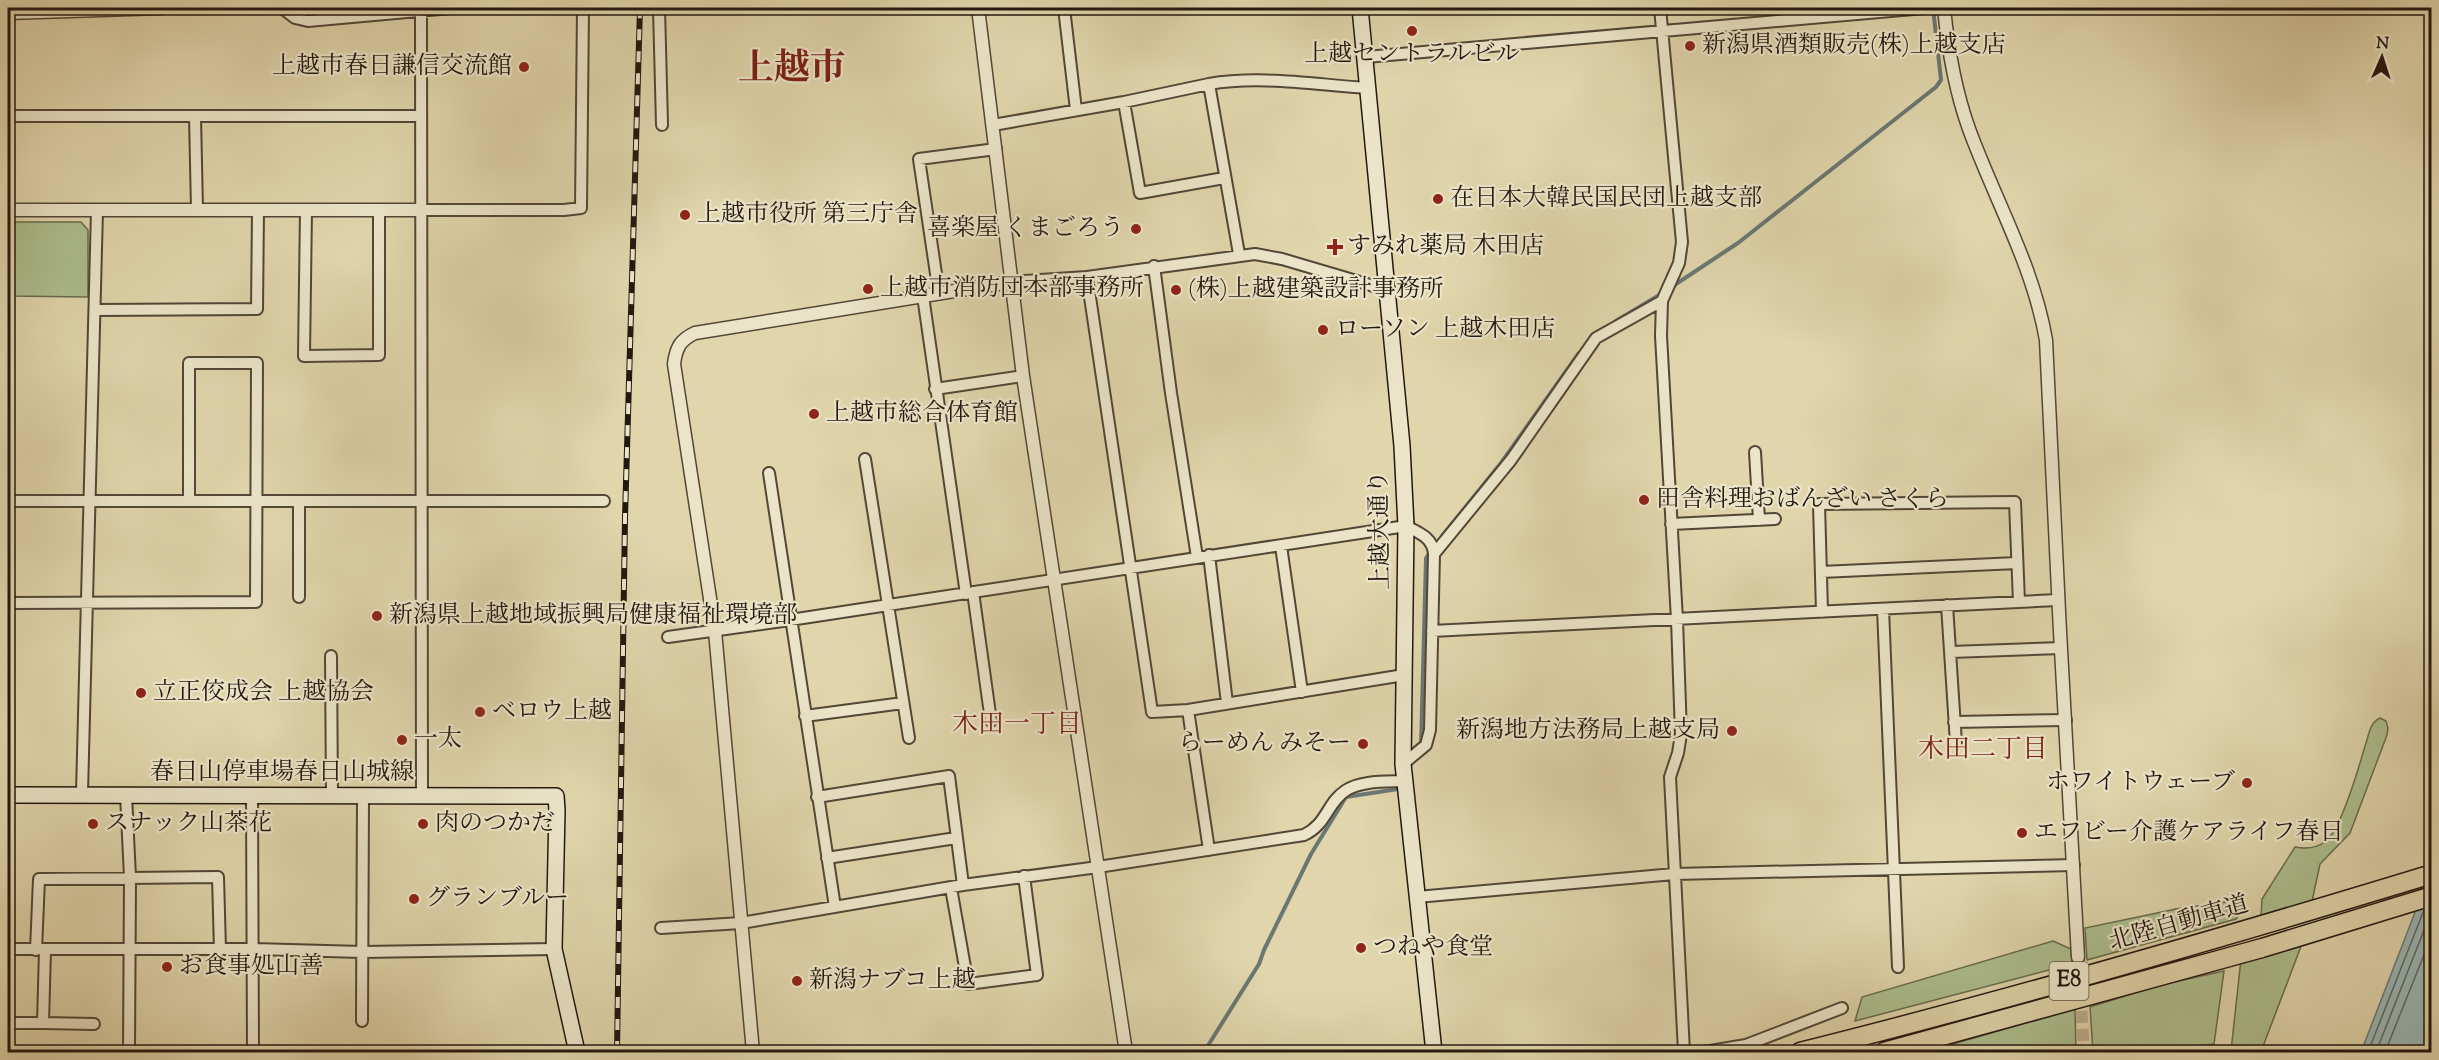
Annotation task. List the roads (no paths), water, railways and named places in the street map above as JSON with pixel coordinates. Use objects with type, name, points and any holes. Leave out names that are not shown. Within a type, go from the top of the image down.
[{"type":"highway","name":"北陸自動車道","points":[[1800,1053],[2275,922],[2432,874]]},
{"type":"highway","name":"北陸自動車道","points":[[1884,1053],[2262,948],[2432,896]]},
{"type":"main road","name":"上越大通り","points":[[1360,8],[1402,446],[1406,526],[1403,764],[1434,1053]]},
{"type":"main road","name":"春日山停車場春日山城線","points":[[8,795],[556,796],[558,810],[554,949]]},
{"type":"main road","points":[[554,949],[577,1053]]},
{"type":"street","points":[[8,13],[162,8]]},
{"type":"street","points":[[282,8],[295,18],[308,21],[451,8]]},
{"type":"street","points":[[8,210],[564,210],[581,208],[583,8]]},
{"type":"street","points":[[658,8],[662,125]]},
{"type":"street","points":[[978,8],[1023,376],[1126,1053]]},
{"type":"street","points":[[1064,8],[1076,111]]},
{"type":"street","points":[[1660,8],[1682,242],[1679,263],[1662,302],[1661,336],[1681,734],[1678,753],[1670,777],[1684,1053]]},
{"type":"street","points":[[1366,57],[1662,32],[1813,13],[1924,8]]},
{"type":"street","points":[[1944,8],[1954,79],[1970,129],[2032,280],[2046,340],[2057,600],[2079,957]]},
{"type":"street","points":[[421,10],[422,796]]},
{"type":"street","points":[[993,125],[1232,80],[1369,88]]},
{"type":"street","points":[[1209,84],[1239,254]]},
{"type":"street","points":[[1124,102],[1140,194],[1224,178]]},
{"type":"street","points":[[8,116],[420,116]]},
{"type":"street","points":[[195,116],[197,210]]},
{"type":"street","points":[[939,294],[919,159],[996,149]]},
{"type":"street","points":[[82,794],[88,501],[96,310],[96,210]]},
{"type":"street","points":[[96,310],[257,309],[258,210]]},
{"type":"street","points":[[306,210],[304,356],[379,355],[379,210]]},
{"type":"street","points":[[753,1053],[715,631],[674,364],[679,343],[695,333],[1010,282],[1087,277],[1239,254],[1255,254],[1282,260],[1387,290]]},
{"type":"street","points":[[1154,266],[1197,557]]},
{"type":"street","points":[[1087,277],[1152,712],[1188,710],[1404,675]]},
{"type":"street","points":[[923,296],[935,389],[991,721]]},
{"type":"street","points":[[1434,554],[1511,460],[1596,338],[1662,302]]},
{"type":"street","points":[[8,603],[256,602],[257,363],[189,363],[189,501]]},
{"type":"street","points":[[935,389],[1023,376]]},
{"type":"street","points":[[1755,452],[1759,519]]},
{"type":"street","points":[[865,459],[909,738]]},
{"type":"street","points":[[769,473],[835,907]]},
{"type":"street","points":[[8,501],[604,501]]},
{"type":"street","points":[[299,501],[299,597]]},
{"type":"street","points":[[1822,612],[1818,504],[2015,502],[2019,602]]},
{"type":"street","points":[[1671,524],[1775,519]]},
{"type":"street","points":[[668,637],[1406,526],[1425,536],[1433,545],[1434,554],[1430,730],[1426,745],[1403,764]]},
{"type":"street","points":[[1281,546],[1302,692]]},
{"type":"street","points":[[1209,555],[1227,703]]},
{"type":"street","points":[[1821,572],[2017,563]]},
{"type":"street","points":[[1432,631],[2057,600]]},
{"type":"street","points":[[1947,605],[1956,743]]},
{"type":"street","points":[[1883,609],[1898,967]]},
{"type":"street","points":[[1951,652],[2061,648]]},
{"type":"street","points":[[331,656],[332,796]]},
{"type":"street","points":[[805,716],[903,703]]},
{"type":"street","points":[[1188,710],[1209,850]]},
{"type":"street","points":[[1954,722],[2066,720]]},
{"type":"street","points":[[817,797],[949,776],[963,885]]},
{"type":"street","points":[[661,928],[741,923],[963,885],[1304,835],[1316,829],[1345,791],[1370,783],[1406,781]]},
{"type":"street","points":[[126,795],[130,877],[129,1053]]},
{"type":"street","points":[[252,796],[253,1053]]},
{"type":"street","points":[[362,1021],[363,796]]},
{"type":"street","points":[[827,858],[956,838]]},
{"type":"street","points":[[1417,897],[1674,874],[2074,865]]},
{"type":"street","points":[[951,888],[968,984],[1037,975],[1024,876]]},
{"type":"street","points":[[44,1023],[39,879],[218,877],[220,950]]},
{"type":"street","points":[[8,949],[128,951],[252,949],[362,952],[554,949]]},
{"type":"street","points":[[1704,1053],[1746,1045],[1842,1008]]},
{"type":"street","points":[[8,1023],[94,1024]]},
{"type":"water","points":[[2431,871],[2431,1052],[2361,1052]]},
{"type":"waterway","points":[[1670,288],[1738,243],[1936,87],[1941,80],[1933,8]]},
{"type":"waterway","points":[[1616,321],[1661,294]]},
{"type":"waterway","points":[[1442,536],[1501,463],[1579,353]]},
{"type":"waterway","points":[[1421,747],[1426,558],[1430,552]]},
{"type":"waterway","points":[[1204,1052],[1259,964],[1311,854],[1346,797],[1398,789],[1400,785]]},
{"type":"tunnel","points":[[2078,957],[2084,1052]]},
{"type":"railway","points":[[617,1052],[625,517],[640,8]]},
{"type":"place","name":"上越セントラルビル","points":[[1412,31]]},
{"type":"place","name":"新潟県酒類販売(株)上越支店","points":[[1690,46]]},
{"type":"place","name":"上越市春日謙信交流館","points":[[524,67]]},
{"type":"place","name":"在日本大韓民国民団上越支部","points":[[1438,199]]},
{"type":"place","name":"上越市役所 第三庁舎","points":[[685,215]]},
{"type":"place","name":"喜楽屋 くまごろう","points":[[1136,229]]},
{"type":"place","name":"すみれ薬局 木田店","points":[[1335,247]]},
{"type":"place","name":"上越市消防団本部事務所","points":[[868,289]]},
{"type":"place","name":"(株)上越建築設計事務所","points":[[1176,290]]},
{"type":"place","name":"ローソン 上越木田店","points":[[1323,330]]},
{"type":"place","name":"上越市総合体育館","points":[[814,414]]},
{"type":"place","name":"田舎料理おばんざい さくら","points":[[1644,500]]},
{"type":"place","name":"新潟県上越地域振興局健康福祉環境部","points":[[377,616]]},
{"type":"place","name":"立正佼成会 上越協会","points":[[141,693]]},
{"type":"place","name":"ベロウ上越","points":[[480,712]]},
{"type":"place","name":"新潟地方法務局上越支局","points":[[1732,731]]},
{"type":"place","name":"一太","points":[[402,740]]},
{"type":"place","name":"らーめん みそー","points":[[1363,744]]},
{"type":"place","name":"ホワイトウェーブ","points":[[2247,783]]},
{"type":"place","name":"スナック山茶花","points":[[93,824]]},
{"type":"place","name":"肉のつかだ","points":[[423,824]]},
{"type":"place","name":"エフビー介護ケアライフ春日","points":[[2022,833]]},
{"type":"place","name":"グランブルー","points":[[414,899]]},
{"type":"place","name":"つねや食堂","points":[[1361,948]]},
{"type":"place","name":"お食事処山善","points":[[167,967]]},
{"type":"place","name":"新潟ナブコ上越","points":[[797,981]]},
{"type":"district","name":"上越市","points":[[792,70]]},
{"type":"district","name":"木田一丁目","points":[[1017,725]]},
{"type":"district","name":"木田二丁目","points":[[1983,750]]}]
